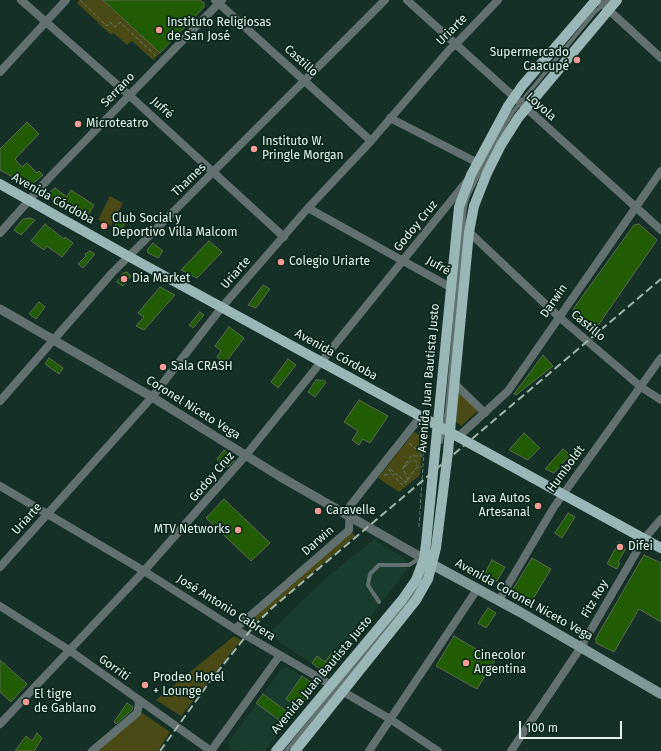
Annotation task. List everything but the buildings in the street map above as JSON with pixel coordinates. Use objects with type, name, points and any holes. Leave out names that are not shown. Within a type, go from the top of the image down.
[{"type":"main road","name":"Avenida Juan Bautista Justo","points":[[276,751],[337,689],[416,600],[428,579],[426,561],[454,383],[469,232],[474,206],[487,173],[520,103],[603,3],[617,0]]},
{"type":"main road","name":"Avenida Juan Bautista Justo","points":[[295,751],[337,689],[416,580],[426,561],[447,431],[450,287],[459,207],[471,175],[478,162],[520,103],[603,3]]},
{"type":"main road","name":"Avenida Córdoba","points":[[0,184],[447,431],[564,493],[661,548]]},
{"type":"main road","name":"Avenida Coronel Niceto Vega","points":[[426,561],[478,588],[661,694]]},
{"type":"street","name":"Jufré","points":[[21,0],[130,96],[284,237]]},
{"type":"street","points":[[0,72],[66,0]]},
{"type":"street","name":"Thames","points":[[0,401],[128,256],[386,0]]},
{"type":"street","name":"Loyola","points":[[407,0],[661,230]]},
{"type":"street","name":"Uriarte","points":[[0,567],[152,397],[222,307],[308,208],[371,140],[450,49],[498,0]]},
{"type":"street","name":"Serrano","points":[[0,233],[28,200],[130,96],[219,1]]},
{"type":"street","name":"Castillo","points":[[219,1],[371,140]]},
{"type":"street","points":[[603,3],[661,58]]},
{"type":"street","points":[[390,118],[478,162]]},
{"type":"street","name":"Darwin","points":[[447,431],[485,412],[515,381],[558,316],[661,171]]},
{"type":"street","name":"Godoy Cruz","points":[[0,724],[144,571],[246,455],[471,175]]},
{"type":"street","name":"Jufré","points":[[308,208],[450,287]]},
{"type":"street","name":"Castillo","points":[[469,232],[558,316],[641,387],[661,400]]},
{"type":"street","name":"Coronel Niceto Vega","points":[[0,309],[152,397],[246,455],[373,530]]},
{"type":"street","name":"Humboldt","points":[[499,600],[564,493],[661,358]]},
{"type":"street","points":[[454,383],[485,412]]},
{"type":"street","name":"Darwin","points":[[235,629],[350,530],[350,506],[421,416]]},
{"type":"street","name":"José Antonio Cabrera","points":[[0,486],[144,571],[235,629],[390,720],[438,751]]},
{"type":"street","name":"Fitz Roy","points":[[511,751],[581,647],[644,539],[661,519]]},
{"type":"street","name":"Avenida Coronel Niceto Vega","points":[[373,530],[426,561]]},
{"type":"street","points":[[369,751],[478,588]]},
{"type":"street","name":"Gorriti","points":[[0,606],[69,650],[212,751]]},
{"type":"street","points":[[212,751],[280,655]]},
{"type":"street","points":[[92,751],[137,713],[139,705],[138,700]]},
{"type":"lane","points":[[447,431],[447,410],[468,196],[512,113],[520,103]]},
{"type":"lane","points":[[379,602],[368,585],[370,574],[379,566],[409,565],[426,561]]},
{"type":"lane","points":[[286,751],[337,689]]},
{"type":"path","points":[[80,0],[107,26],[110,22],[115,27],[120,22],[162,61]]},
{"type":"path","points":[[412,428],[425,435],[418,530]]},
{"type":"path","points":[[403,439],[424,456]]},
{"type":"path","points":[[403,468],[411,456],[424,456]]},
{"type":"path","points":[[383,464],[402,485],[408,480],[417,467],[416,461],[411,461],[403,468]]},
{"type":"path","points":[[383,464],[406,482]]},
{"type":"path","points":[[417,467],[423,467]]},
{"type":"path","points":[[403,468],[408,480]]},
{"type":"shaded area","points":[[79,0],[103,0],[160,53],[153,60],[132,41],[127,45],[113,33],[111,35],[77,3]]},
{"type":"shaded area","points":[[110,196],[123,203],[111,226],[98,220]]},
{"type":"shaded area","points":[[461,392],[478,411],[461,426],[456,422],[458,394]]},
{"type":"shaded area","points":[[414,432],[423,437],[420,475],[399,492],[378,478]]},
{"type":"shaded area","points":[[352,532],[355,536],[252,625],[247,622]]},
{"type":"shaded area","points":[[374,539],[408,561],[407,570],[330,669],[322,671],[268,634],[326,578]]},
{"type":"shaded area","points":[[234,636],[241,640],[181,716],[156,700]]},
{"type":"shaded area","points":[[288,667],[312,683],[313,690],[265,751],[229,750],[228,743],[281,669]]},
{"type":"shaded area","points":[[141,712],[170,732],[158,751],[96,751]]},
{"type":"railway","points":[[160,751],[211,680],[254,626],[272,608],[661,279]]},
{"type":"place","name":"Instituto Religiosas de San José","points":[[159,30]]},
{"type":"place","name":"Supermercado Caacupé","points":[[577,60]]},
{"type":"place","name":"Microteatro","points":[[78,124]]},
{"type":"place","name":"Instituto W. Pringle Morgan","points":[[254,149]]},
{"type":"place","name":"Club Social y Deportivo Villa Malcom","points":[[104,226]]},
{"type":"place","name":"Colegio Uriarte","points":[[281,262]]},
{"type":"place","name":"Dia Market","points":[[124,279]]},
{"type":"place","name":"Sala CRASH","points":[[163,367]]},
{"type":"place","name":"Lava Autos Artesanal","points":[[538,506]]},
{"type":"place","name":"Caravelle","points":[[318,511]]},
{"type":"place","name":"MTV Networks","points":[[238,530]]},
{"type":"place","name":"Difei","points":[[620,547]]},
{"type":"place","name":"Cinecolor Argentina","points":[[466,663]]},
{"type":"place","name":"Prodeo Hotel + Lounge","points":[[145,685]]},
{"type":"place","name":"El tigre de Gablano","points":[[26,702]]}]
